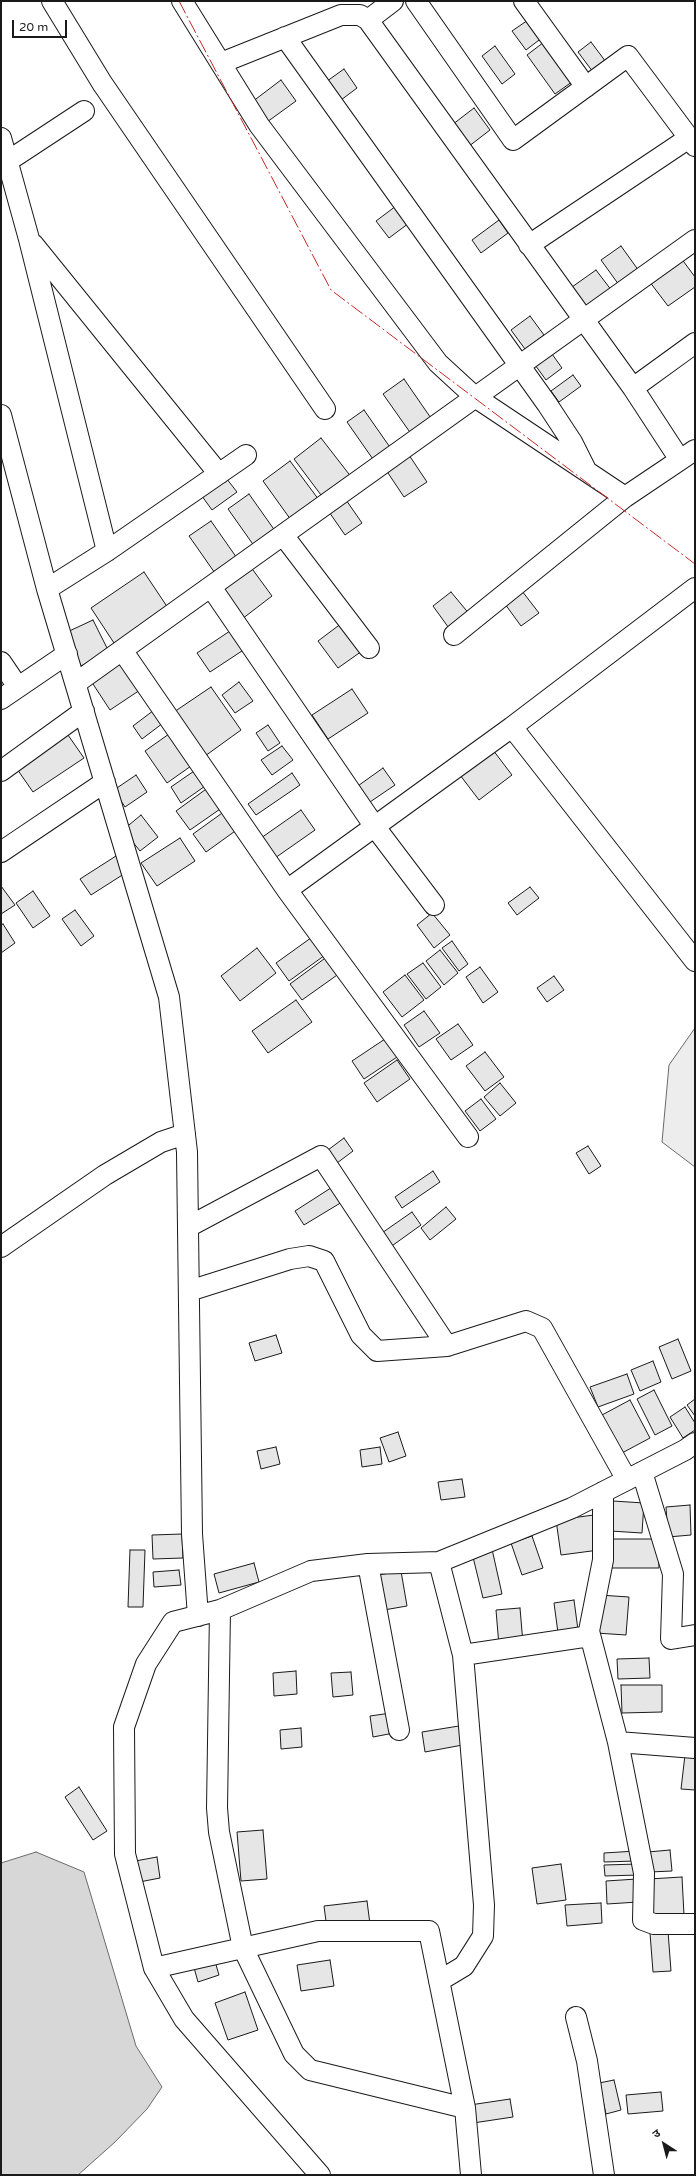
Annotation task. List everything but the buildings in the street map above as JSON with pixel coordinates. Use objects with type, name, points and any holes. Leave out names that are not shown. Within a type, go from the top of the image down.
[{"type":"street","points":[[52,1],[102,83],[325,410]]},
{"type":"street","points":[[182,1],[259,125],[438,363],[475,397],[626,497]]},
{"type":"street","points":[[368,20],[393,1]]},
{"type":"street","points":[[416,1],[513,140],[628,56],[692,142],[529,246]]},
{"type":"street","points":[[524,1],[586,87]]},
{"type":"street","points":[[221,63],[341,15],[360,15],[368,20],[582,320],[633,388],[688,455],[626,497],[454,635]]},
{"type":"street","points":[[284,37],[519,366],[572,442],[587,471]]},
{"type":"street","points":[[8,161],[84,111]]},
{"type":"street","points":[[1,138],[29,239],[107,551]]},
{"type":"street","points":[[29,239],[219,474]]},
{"type":"street","points":[[76,683],[695,240]]},
{"type":"street","points":[[633,388],[695,343]]},
{"type":"street","points":[[1,415],[47,589],[169,997],[187,1152],[192,1534],[198,1616]]},
{"type":"street","points":[[47,589],[107,551],[246,455]]},
{"type":"street","points":[[283,535],[368,648]]},
{"type":"street","points":[[210,587],[375,827],[434,904]]},
{"type":"street","points":[[287,890],[512,727],[695,588]]},
{"type":"street","points":[[122,650],[287,890],[468,1137]]},
{"type":"street","points":[[1,699],[67,654]]},
{"type":"street","points":[[1,662],[18,687]]},
{"type":"street","points":[[1,771],[84,711]]},
{"type":"street","points":[[512,727],[695,961]]},
{"type":"street","points":[[1,852],[105,782]]},
{"type":"street","points":[[1,1247],[105,1175],[161,1142],[185,1134]]},
{"type":"street","points":[[188,1227],[321,1156],[447,1346]]},
{"type":"street","points":[[189,1291],[290,1259],[309,1256],[324,1261],[361,1335],[376,1351],[447,1346],[526,1321],[542,1328],[634,1476],[672,1574],[672,1638],[695,1636]]},
{"type":"street","points":[[320,2175],[184,2019],[154,1968],[124,1854],[124,1727],[146,1664],[173,1622],[220,1610],[311,1571],[368,1564],[439,1562],[572,1508],[685,1450],[695,1443]]},
{"type":"street","points":[[603,1492],[603,1560],[589,1631],[618,1742],[644,1873],[643,1920],[654,1924],[695,1924]]},
{"type":"street","points":[[439,1562],[463,1655],[484,1905],[483,1936],[464,1966],[439,1981]]},
{"type":"street","points":[[368,1564],[399,1730]]},
{"type":"street","points":[[220,1610],[217,1808],[219,1832],[243,1948],[294,2054],[310,2070],[464,2108]]},
{"type":"street","points":[[463,1655],[590,1636]]},
{"type":"street","points":[[618,1742],[695,1748]]},
{"type":"street","points":[[154,1968],[318,1931],[429,1931],[464,2108],[471,2175]]},
{"type":"street","points":[[576,2016],[587,2061],[604,2175]]},
{"type":"shaded area","points":[[695,1028],[695,1167],[662,1142],[669,1065]]},
{"type":"shaded area","points":[[36,1852],[84,1872],[136,2046],[162,2087],[147,2109],[115,2142],[78,2175],[1,2175],[1,1863]]},
{"type":"power","points":[[179,1],[331,290],[695,564]]}]
